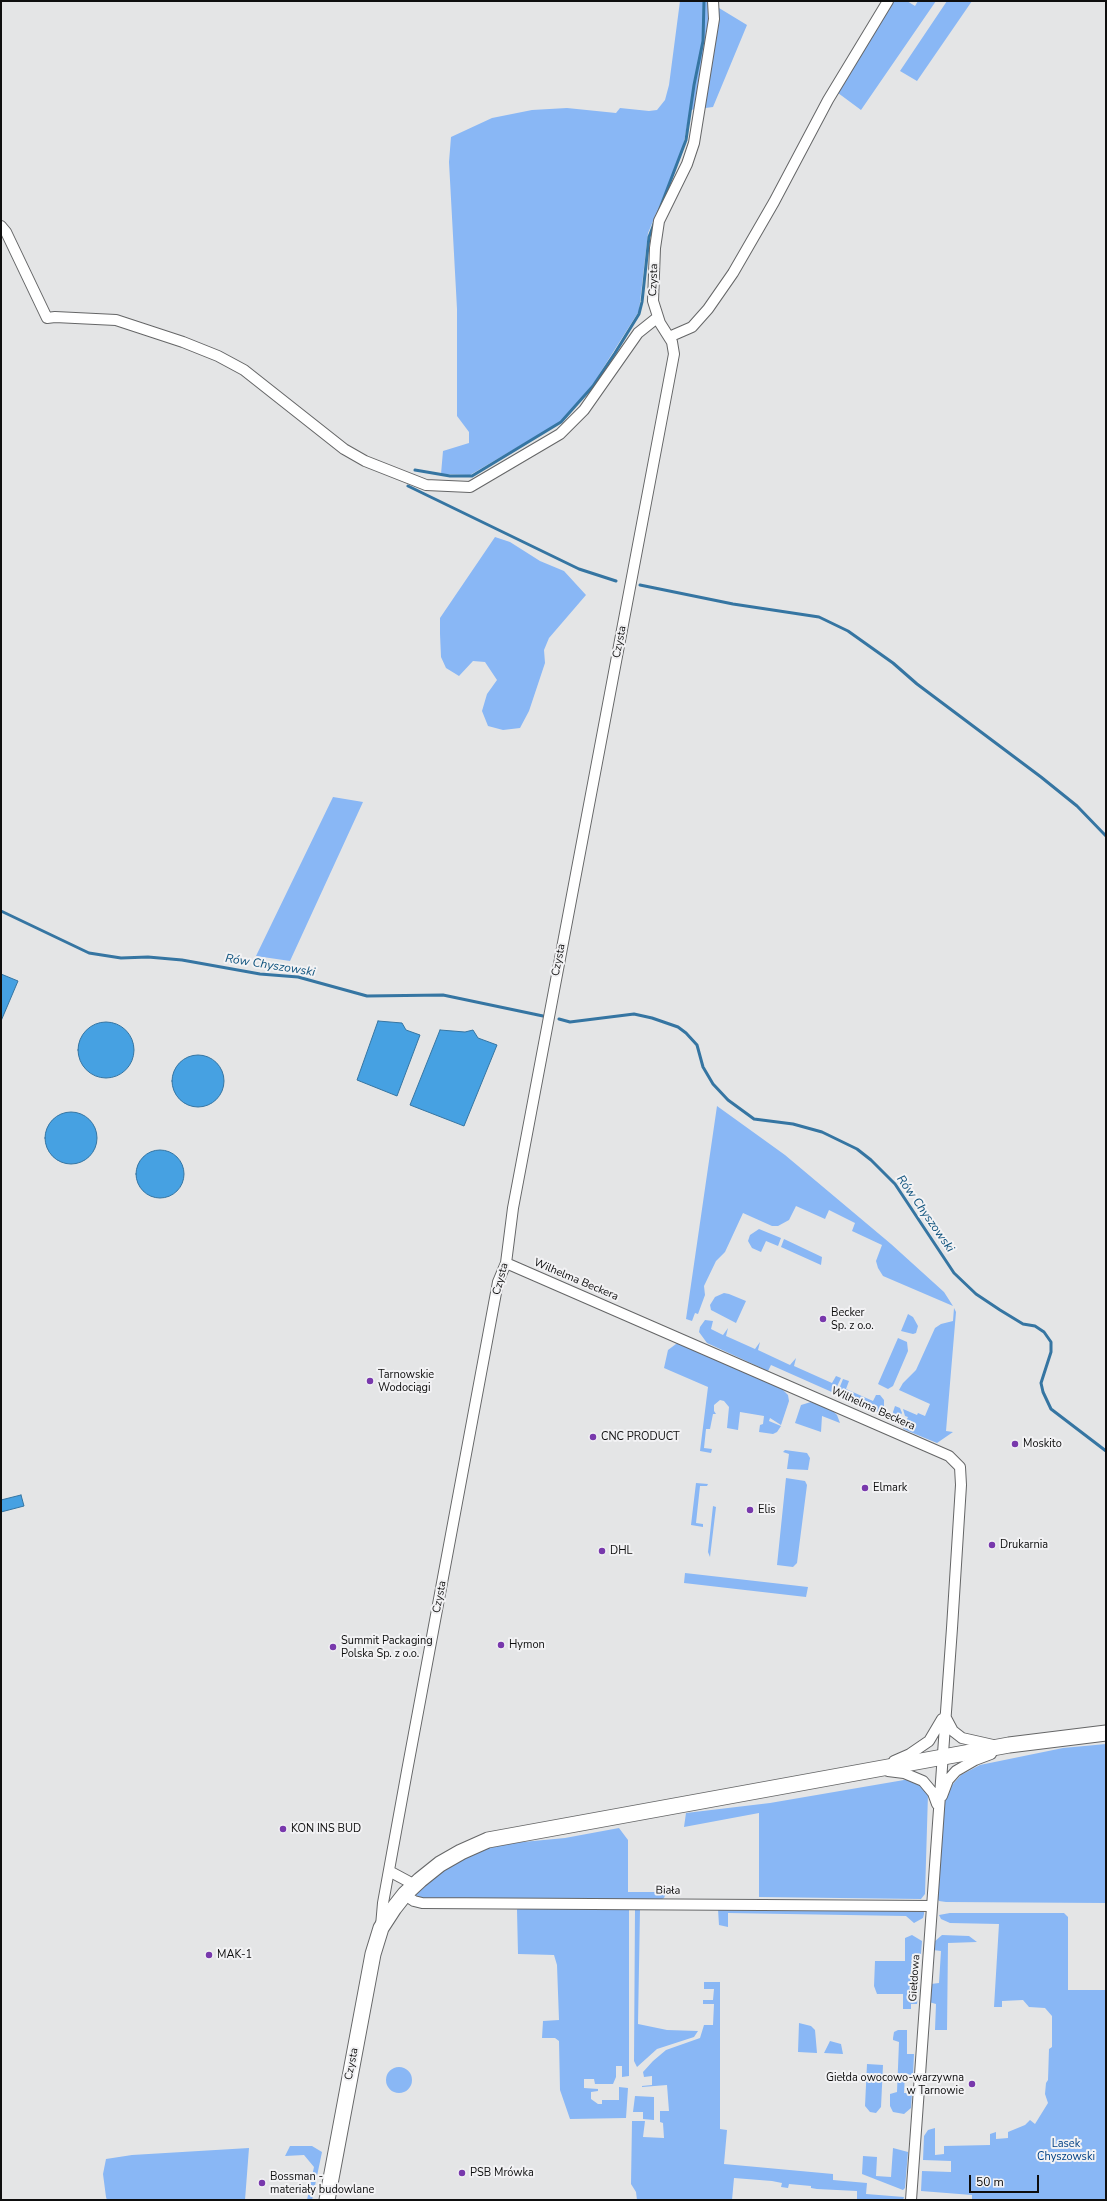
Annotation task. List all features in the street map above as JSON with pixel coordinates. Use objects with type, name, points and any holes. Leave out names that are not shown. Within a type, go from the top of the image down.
[{"type":"main road","name":"Czysta","points":[[327,2200],[373,1954],[380,1928],[394,1908],[410,1890],[440,1864],[461,1852],[488,1840],[1009,1745],[1106,1733]]},
{"type":"street","name":"Czysta","points":[[380,1928],[389,1872],[498,1282],[506,1263],[514,1200],[674,354],[669,337],[658,317],[653,301],[655,248],[659,221],[687,164],[694,143],[714,19],[714,1]]},
{"type":"street","points":[[669,337],[692,327],[708,309],[733,273],[774,202],[828,100],[888,1]]},
{"type":"street","points":[[1,226],[6,232],[47,318],[54,317],[116,320],[183,342],[218,356],[244,370],[344,449],[365,461],[426,485],[470,488],[560,434],[584,410],[638,333],[658,317]]},
{"type":"street","name":"Wilhelma Beckera","points":[[506,1263],[881,1425],[953,1459],[960,1467],[961,1485],[942,1757]]},
{"type":"street","points":[[945,1714],[953,1731],[962,1738],[989,1745],[1009,1745]]},
{"type":"street","points":[[874,1769],[921,1748],[929,1741],[945,1714]]},
{"type":"street","points":[[938,1807],[946,1786],[956,1771],[975,1760],[1009,1745]]},
{"type":"street","name":"Giełdowa","points":[[911,2200],[942,1757]]},
{"type":"street","points":[[874,1769],[904,1773],[916,1777],[929,1786],[938,1807]]},
{"type":"street","name":"Biała","points":[[389,1872],[410,1890],[414,1901],[422,1903],[932,1906]]},
{"type":"green space","points":[[680,1],[713,1],[713,16],[719,8],[747,25],[713,107],[690,110],[682,152],[648,233],[639,311],[593,384],[562,421],[470,475],[441,474],[443,451],[469,443],[469,432],[457,416],[457,309],[449,162],[451,137],[492,118],[532,110],[567,108],[616,113],[620,108],[649,111],[657,110],[665,100],[669,85]]},
{"type":"green space","points":[[888,1],[907,1],[915,6],[918,1],[936,1],[861,110],[834,90]]},
{"type":"green space","points":[[947,1],[972,1],[917,81],[900,71]]},
{"type":"green space","points":[[495,537],[510,542],[540,561],[564,571],[586,595],[549,638],[544,650],[545,663],[529,711],[520,728],[503,730],[488,726],[482,711],[487,694],[497,680],[485,662],[473,661],[459,676],[446,668],[441,657],[440,634],[440,618]]},
{"type":"green space","points":[[333,797],[363,802],[290,961],[256,956]]},
{"type":"green space","points":[[717,1106],[785,1155],[891,1244],[944,1292],[953,1306],[883,1276],[876,1261],[882,1245],[852,1231],[855,1223],[829,1210],[825,1219],[796,1206],[789,1220],[778,1226],[772,1226],[743,1213],[725,1252],[716,1261],[704,1286],[705,1295],[698,1314],[695,1313],[692,1321],[686,1319]]},
{"type":"green space","points":[[759,1229],[781,1238],[778,1246],[766,1241],[761,1252],[752,1248],[748,1241],[750,1235]]},
{"type":"green space","points":[[784,1239],[822,1257],[821,1265],[781,1247]]},
{"type":"green space","points":[[724,1293],[746,1301],[736,1323],[711,1310],[710,1305],[715,1297]]},
{"type":"green space","points":[[954,1308],[956,1312],[946,1431],[953,1432],[937,1443],[903,1429],[904,1427],[895,1421],[893,1412],[895,1406],[900,1408],[902,1413],[897,1420],[905,1423],[908,1417],[905,1416],[903,1409],[917,1415],[918,1413],[925,1416],[930,1404],[899,1390],[903,1383],[916,1370],[935,1328],[941,1324],[953,1321]]},
{"type":"green space","points":[[908,1314],[913,1317],[918,1326],[916,1333],[913,1334],[901,1331]]},
{"type":"green space","points":[[705,1320],[713,1321],[711,1329],[723,1335],[728,1328],[726,1336],[755,1349],[760,1342],[758,1350],[790,1365],[796,1358],[794,1366],[832,1383],[836,1376],[841,1378],[834,1393],[771,1365],[768,1371],[707,1343],[699,1332],[700,1327]]},
{"type":"green space","points":[[898,1338],[907,1342],[908,1351],[893,1386],[888,1389],[878,1384]]},
{"type":"green space","points":[[676,1344],[682,1344],[780,1387],[788,1395],[789,1401],[781,1425],[770,1418],[769,1421],[781,1426],[777,1432],[773,1434],[759,1432],[760,1425],[763,1424],[764,1416],[740,1412],[738,1430],[727,1428],[729,1407],[724,1401],[720,1400],[714,1405],[714,1411],[716,1414],[713,1414],[710,1429],[706,1429],[704,1448],[712,1449],[711,1453],[700,1451],[708,1387],[664,1368],[668,1350]]},
{"type":"green space","points":[[843,1379],[849,1381],[846,1389],[873,1401],[876,1395],[880,1395],[884,1400],[884,1406],[877,1412],[837,1394]]},
{"type":"green space","points":[[811,1402],[831,1409],[837,1415],[840,1423],[822,1416],[821,1432],[795,1423],[801,1405]]},
{"type":"green space","points":[[785,1450],[807,1453],[810,1458],[808,1470],[787,1469],[789,1454],[783,1452]]},
{"type":"green space","points":[[786,1478],[805,1481],[807,1485],[797,1563],[793,1567],[777,1565]]},
{"type":"green space","points":[[696,1483],[708,1484],[707,1486],[700,1486],[696,1523],[703,1524],[703,1527],[691,1525]]},
{"type":"green space","points":[[713,1506],[716,1507],[710,1557],[708,1552]]},
{"type":"green space","points":[[685,1573],[808,1587],[806,1597],[684,1583]]},
{"type":"green space","points":[[1106,1744],[1106,1903],[939,1901],[937,1898],[943,1806],[952,1785],[961,1775],[980,1765],[1063,1748]]},
{"type":"green space","points":[[904,1780],[915,1780],[922,1784],[928,1794],[925,1894],[921,1899],[759,1897],[759,1813],[684,1827],[686,1813],[770,1803]]},
{"type":"green space","points":[[619,1828],[628,1840],[628,1892],[665,1892],[664,1898],[658,1901],[446,1900],[417,1898],[416,1894],[437,1875],[463,1858],[490,1847],[512,1843],[565,1838]]},
{"type":"green space","points":[[519,1904],[629,1909],[629,2076],[622,2077],[622,2066],[616,2066],[616,2077],[613,2084],[595,2084],[594,2079],[584,2079],[584,2088],[598,2089],[598,2091],[591,2092],[591,2099],[598,2104],[602,2104],[602,2100],[619,2100],[619,2087],[628,2088],[626,2118],[570,2119],[560,2090],[559,2041],[555,2038],[542,2038],[543,2021],[559,2020],[557,1965],[554,1955],[518,1954],[517,1910]]},
{"type":"green space","points":[[635,1909],[640,1909],[638,2024],[667,2030],[698,2031],[694,2037],[657,2049],[637,2067],[634,2061]]},
{"type":"green space","points":[[718,1909],[924,1910],[924,1914],[923,1918],[914,1923],[906,1916],[728,1913],[728,1927],[719,1925]]},
{"type":"green space","name":"Lasek Chyszowski","points":[[950,1913],[1064,1913],[1068,1917],[1068,1990],[1106,1990],[1106,2200],[972,2200],[972,2195],[921,2191],[922,2171],[951,2172],[951,2161],[923,2160],[924,2136],[928,2130],[935,2128],[935,2155],[944,2154],[944,2146],[990,2145],[990,2134],[996,2132],[996,2139],[1008,2138],[1008,2132],[1025,2125],[1030,2120],[1035,2124],[1048,2103],[1045,2094],[1046,2083],[1048,2080],[1049,2049],[1052,2047],[1052,2016],[1045,2008],[1029,2007],[1023,2000],[1002,2001],[1002,2007],[994,2007],[999,1924],[950,1923],[941,1919],[939,1915]]},
{"type":"green space","points":[[912,1935],[922,1941],[921,1954],[912,1954],[911,1984],[919,1984],[917,2004],[911,2004],[911,2009],[903,2009],[903,1994],[877,1994],[874,1986],[875,1961],[905,1961],[905,1938]]},
{"type":"green space","points":[[942,1935],[969,1936],[977,1942],[948,1943],[947,2030],[935,2030],[936,2004],[929,2002],[931,1984],[939,1983],[941,1951],[933,1950],[934,1942]]},
{"type":"green space","points":[[704,1982],[720,1982],[720,2129],[727,2130],[724,2164],[833,2174],[833,2180],[867,2183],[866,2194],[904,2197],[903,2200],[857,2200],[857,2191],[817,2189],[811,2188],[811,2186],[789,2184],[788,2188],[781,2187],[782,2183],[772,2181],[734,2178],[732,2200],[637,2200],[636,2192],[631,2184],[632,2121],[645,2121],[643,2137],[664,2138],[663,2123],[660,2122],[660,2111],[669,2111],[667,2085],[642,2087],[652,2085],[652,2076],[644,2077],[643,2072],[666,2050],[700,2038],[704,2025],[713,2025],[714,2004],[703,2004],[703,2000],[713,2000],[714,1989],[704,1989]]},
{"type":"green space","points":[[799,2023],[811,2026],[815,2030],[817,2053],[798,2052]]},
{"type":"green space","points":[[898,2030],[907,2030],[907,2054],[914,2054],[913,2075],[905,2074],[904,2093],[912,2093],[911,2108],[904,2114],[893,2112],[890,2106],[890,2094],[897,2092],[899,2042],[893,2040],[893,2038],[894,2032]]},
{"type":"green space","points":[[830,2041],[841,2044],[843,2054],[824,2053]]},
{"type":"green space","points":[[867,2064],[883,2065],[881,2107],[876,2113],[870,2112],[865,2106]]},
{"type":"green space","points":[[399,2067],[408,2071],[412,2080],[408,2089],[399,2093],[390,2089],[386,2080],[390,2071]]},
{"type":"green space","points":[[635,2096],[654,2097],[654,2120],[643,2119],[643,2112],[633,2112]]},
{"type":"green space","points":[[290,2146],[312,2146],[322,2152],[312,2200],[307,2200],[314,2167],[304,2155],[285,2156]]},
{"type":"green space","points":[[249,2148],[245,2200],[107,2200],[103,2174],[106,2159],[132,2155]]},
{"type":"green space","points":[[893,2148],[908,2152],[905,2188],[903,2190],[862,2174],[863,2156],[877,2157],[876,2176],[891,2177]]},
{"type":"shaded area","points":[[1,974],[18,981],[1,1021]]},
{"type":"shaded area","points":[[378,1021],[402,1023],[406,1030],[420,1035],[397,1096],[357,1080]]},
{"type":"shaded area","points":[[106,1022],[117,1024],[126,1030],[132,1039],[134,1050],[132,1061],[126,1070],[117,1076],[106,1078],[95,1076],[86,1070],[80,1061],[78,1050],[80,1039],[86,1030],[95,1024]]},
{"type":"shaded area","points":[[440,1030],[465,1032],[473,1030],[478,1038],[497,1045],[464,1126],[410,1105]]},
{"type":"shaded area","points":[[198,1055],[208,1057],[216,1063],[222,1071],[224,1081],[222,1091],[216,1099],[208,1105],[198,1107],[188,1105],[180,1099],[174,1091],[172,1081],[174,1071],[180,1063],[188,1057]]},
{"type":"shaded area","points":[[71,1112],[81,1114],[89,1120],[95,1128],[97,1138],[95,1148],[89,1156],[81,1162],[71,1164],[61,1162],[53,1156],[47,1148],[45,1138],[47,1128],[53,1120],[61,1114]]},
{"type":"shaded area","points":[[155,1150],[165,1150],[177,1157],[184,1169],[184,1179],[177,1191],[165,1198],[155,1198],[147,1194],[140,1187],[136,1179],[136,1169],[140,1161],[147,1154]]},
{"type":"shaded area","points":[[21,1495],[24,1506],[1,1512],[1,1500]]},
{"type":"waterway","points":[[415,470],[450,476],[472,476],[561,422],[593,386],[615,353],[639,314],[642,302],[649,237],[686,140],[694,85],[703,41],[704,1]]},
{"type":"waterway","points":[[408,486],[579,569],[616,581]]},
{"type":"waterway","points":[[640,585],[733,604],[819,617],[848,631],[893,663],[917,684],[1041,777],[1077,806],[1106,836]]},
{"type":"waterway","name":"Rów Chyszowski","points":[[1,911],[89,953],[121,958],[148,957],[182,960],[260,974],[298,977],[367,996],[443,995],[543,1016]]},
{"type":"waterway","name":"Rów Chyszowski","points":[[559,1019],[570,1022],[634,1014],[652,1018],[678,1027],[697,1045],[703,1067],[713,1084],[728,1100],[754,1119],[793,1124],[822,1132],[857,1149],[871,1160],[895,1184],[954,1273],[976,1294],[1000,1310],[1023,1324],[1035,1326],[1044,1332],[1051,1342],[1051,1352],[1041,1383],[1043,1392],[1051,1409],[1106,1451]]},
{"type":"place","name":"Becker Sp. z o.o.","points":[[823,1319]]},
{"type":"place","name":"Tarnowskie Wodociągi","points":[[370,1381]]},
{"type":"place","name":"CNC PRODUCT","points":[[593,1437]]},
{"type":"place","name":"Moskito","points":[[1015,1444]]},
{"type":"place","name":"Elmark","points":[[865,1488]]},
{"type":"place","name":"Elis","points":[[750,1510]]},
{"type":"place","name":"Drukarnia","points":[[992,1545]]},
{"type":"place","name":"DHL","points":[[602,1551]]},
{"type":"place","name":"Hymon","points":[[501,1645]]},
{"type":"place","name":"Summit Packaging Polska Sp. z o.o.","points":[[333,1647]]},
{"type":"place","name":"KON INS BUD","points":[[283,1829]]},
{"type":"place","name":"MAK-1","points":[[209,1955]]},
{"type":"place","name":"Giełda owocowo-warzywna w Tarnowie","points":[[972,2084]]},
{"type":"place","name":"PSB Mrówka","points":[[462,2173]]},
{"type":"place","name":"Bossman - materiały budowlane","points":[[262,2183]]}]
